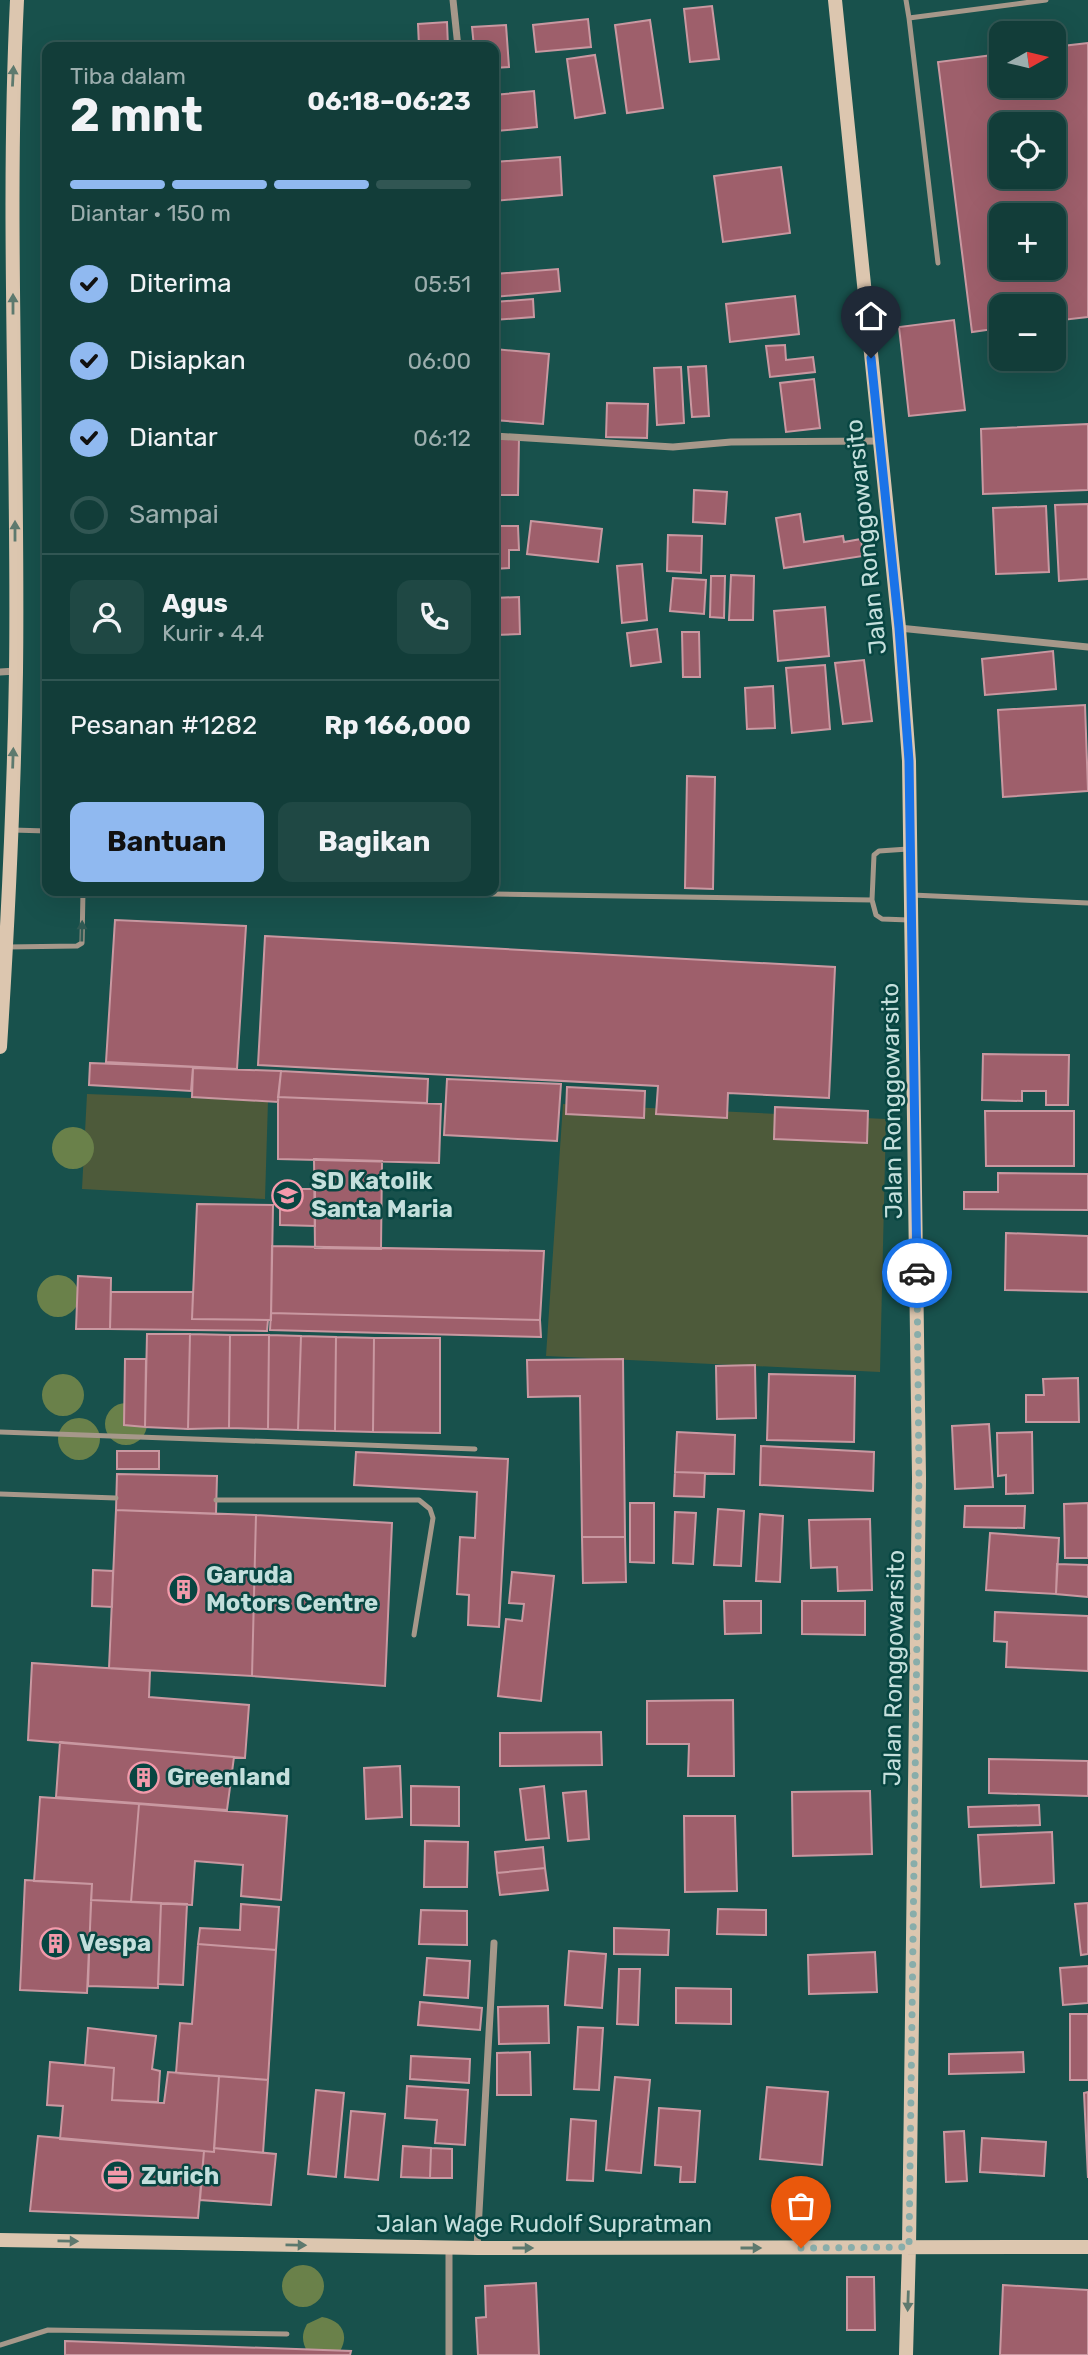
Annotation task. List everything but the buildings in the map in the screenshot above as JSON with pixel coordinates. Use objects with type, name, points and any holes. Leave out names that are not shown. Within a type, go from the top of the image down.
[{"type":"street","points":[[0,1047],[16,671],[12,103],[17,0]]},
{"type":"street","points":[[453,0],[457,42]]},
{"type":"street","name":"Jalan Ronggowarsito","points":[[835,0],[899,628],[909,761],[919,1478],[906,2355]]},
{"type":"street","points":[[499,436],[673,447],[731,442],[880,441]]},
{"type":"street","points":[[899,628],[1088,647]]},
{"type":"street","points":[[0,672],[16,671]]},
{"type":"street","points":[[477,2248],[494,1943]]},
{"type":"street","name":"Jalan Wage Rudolf Supratman","points":[[0,2240],[449,2248],[1088,2247]]},
{"type":"street","points":[[449,2248],[449,2355]]},
{"type":"lane","points":[[906,0],[938,263]]},
{"type":"lane","points":[[909,18],[1046,0]]},
{"type":"lane","points":[[11,830],[42,831]]},
{"type":"lane","points":[[911,849],[879,851],[874,855],[872,900],[876,915],[881,919],[912,920]]},
{"type":"lane","points":[[499,894],[872,900]]},
{"type":"lane","points":[[912,895],[1088,903]]},
{"type":"lane","points":[[6,947],[77,946],[82,943],[83,896]]},
{"type":"lane","points":[[0,1432],[475,1449]]},
{"type":"lane","points":[[0,1494],[116,1498]]},
{"type":"lane","points":[[216,1500],[419,1500],[430,1509],[433,1518],[414,1635]]},
{"type":"lane","points":[[0,2345],[48,2330],[287,2333]]},
{"type":"green space","points":[[87,1094],[268,1101],[265,1199],[82,1189]]},
{"type":"green space","points":[[563,1104],[886,1119],[880,1372],[546,1356]]},
{"type":"green space","points":[[73,1127],[88,1133],[94,1148],[88,1163],[73,1169],[58,1163],[52,1148],[58,1133]]},
{"type":"green space","points":[[58,1275],[73,1281],[79,1296],[73,1311],[58,1317],[43,1311],[37,1296],[43,1281]]},
{"type":"green space","points":[[63,1374],[78,1380],[84,1395],[78,1410],[63,1416],[48,1410],[42,1395],[48,1380]]},
{"type":"green space","points":[[126,1403],[141,1409],[147,1424],[141,1439],[126,1445],[111,1439],[105,1424],[111,1409]]},
{"type":"green space","points":[[79,1418],[94,1424],[100,1439],[94,1454],[79,1460],[64,1454],[58,1439],[64,1424]]},
{"type":"green space","points":[[303,2265],[318,2271],[324,2286],[318,2301],[303,2307],[288,2301],[282,2286],[288,2271]]},
{"type":"green space","points":[[322,2317],[334,2321],[342,2329],[343,2345],[340,2351],[308,2353],[303,2338],[305,2328],[307,2324]]},
{"type":"way so far","points":[[801,2248],[909,2247],[919,1478],[917,1273]]},
{"type":"place","name":"SD Katolik Santa Maria","points":[[288,1195]]},
{"type":"place","name":"Garuda Motors Centre","points":[[183,1589]]},
{"type":"place","name":"Greenland","points":[[144,1777]]},
{"type":"place","name":"Vespa","points":[[56,1943]]},
{"type":"place","name":"Zurich","points":[[118,2176]]},
{"type":"route","points":[[871,358],[899,628],[909,761],[917,1273]]}]
